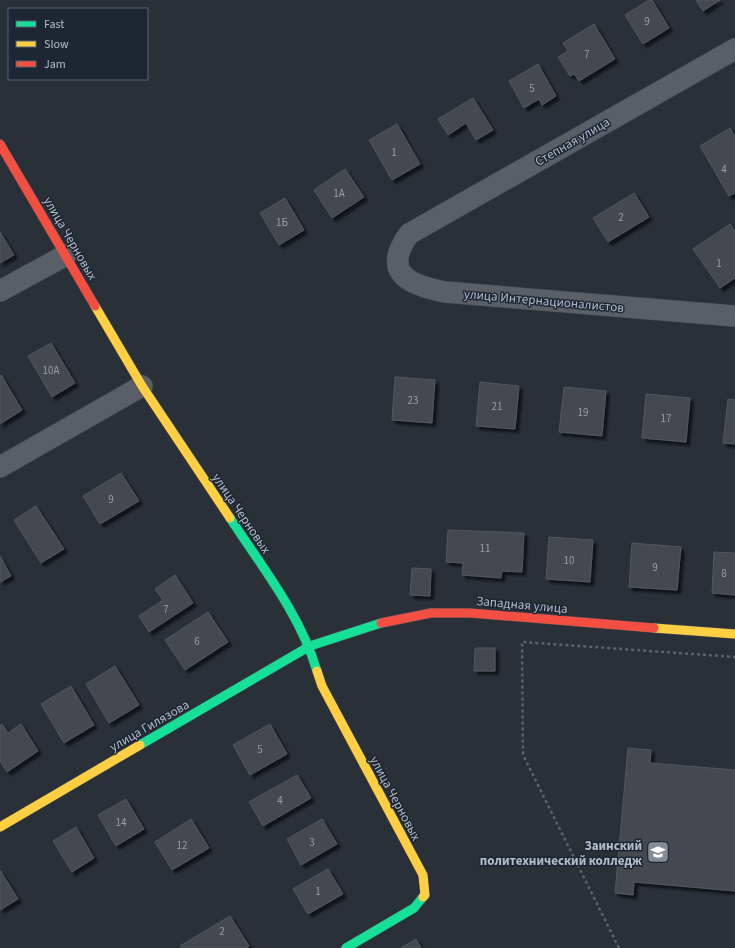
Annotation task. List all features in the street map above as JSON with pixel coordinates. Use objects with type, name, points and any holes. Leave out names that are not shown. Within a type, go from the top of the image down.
[{"type":"street","name":"Степная улица","points":[[409,234],[735,49]]},
{"type":"street","name":"улица Черновых","points":[[0,144],[66,254],[142,386],[295,616],[310,646],[322,686],[423,875],[425,895],[414,908],[346,948]]},
{"type":"street","name":"улица Интернационалистов","points":[[409,234],[398,254],[397,264],[402,275],[412,283],[423,288],[452,292],[735,316]]},
{"type":"street","points":[[0,291],[66,254]]},
{"type":"street","points":[[0,467],[142,386]]},
{"type":"street","name":"Западная улица","points":[[310,646],[387,622],[431,613],[470,613],[735,634]]},
{"type":"street","name":"улица Гилязова","points":[[0,827],[310,646]]},
{"type":"path","points":[[619,948],[523,755],[522,642],[735,657]]},
{"type":"building","points":[[649,0],[652,0],[669,28],[643,44],[625,15]]},
{"type":"building","points":[[696,0],[720,0],[703,11]]},
{"type":"building","points":[[594,24],[615,59],[579,81],[574,74],[570,76],[558,57],[568,51],[563,43]]},
{"type":"building","points":[[538,64],[556,96],[542,105],[539,99],[524,108],[509,81]]},
{"type":"building","points":[[473,98],[493,130],[476,140],[466,123],[448,135],[438,119]]},
{"type":"building","points":[[397,124],[420,164],[392,180],[369,140]]},
{"type":"building","points":[[730,128],[735,137],[735,193],[729,196],[700,146]]},
{"type":"building","points":[[345,169],[364,197],[332,218],[314,190]]},
{"type":"building","points":[[634,193],[649,217],[608,242],[593,218]]},
{"type":"building","points":[[285,198],[304,230],[279,245],[260,213]]},
{"type":"building","points":[[730,224],[735,231],[735,278],[720,288],[693,249]]},
{"type":"building","points":[[0,232],[14,255],[0,263]]},
{"type":"building","points":[[51,343],[75,383],[52,397],[28,356]]},
{"type":"building","points":[[1,375],[22,410],[0,424],[0,376]]},
{"type":"building","points":[[395,377],[435,380],[432,423],[392,420]]},
{"type":"building","points":[[480,382],[519,386],[515,429],[476,426]]},
{"type":"building","points":[[564,387],[606,391],[602,436],[559,432]]},
{"type":"building","points":[[646,394],[690,398],[686,442],[642,438]]},
{"type":"building","points":[[728,399],[735,400],[735,444],[723,443]]},
{"type":"building","points":[[121,473],[139,501],[100,524],[83,496]]},
{"type":"building","points":[[36,506],[64,549],[41,563],[14,520]]},
{"type":"building","points":[[448,530],[524,533],[522,572],[502,571],[501,578],[462,575],[463,563],[446,562]]},
{"type":"building","points":[[549,537],[593,540],[590,582],[546,579]]},
{"type":"building","points":[[632,543],[681,547],[677,590],[629,587]]},
{"type":"building","points":[[714,552],[735,553],[735,595],[712,593]]},
{"type":"building","points":[[0,556],[11,576],[0,582]]},
{"type":"building","points":[[412,568],[431,569],[430,596],[410,595]]},
{"type":"building","points":[[175,575],[193,603],[149,632],[139,616],[163,600],[155,589]]},
{"type":"building","points":[[208,612],[228,642],[185,670],[165,640]]},
{"type":"building","points":[[475,648],[495,648],[495,671],[474,671]]},
{"type":"building","points":[[115,666],[139,705],[109,723],[86,684]]},
{"type":"building","points":[[71,686],[94,725],[64,743],[41,704]]},
{"type":"building","points":[[2,724],[8,733],[21,724],[38,751],[7,772],[0,761],[0,726]]},
{"type":"building","points":[[270,724],[287,754],[250,775],[233,745]]},
{"type":"building","points":[[628,748],[651,750],[650,763],[735,770],[735,891],[634,882],[633,895],[615,893]]},
{"type":"building","points":[[297,775],[311,798],[263,826],[249,802]]},
{"type":"building","points":[[126,799],[144,829],[116,846],[98,815]]},
{"type":"building","points":[[191,819],[209,848],[172,870],[155,842]]},
{"type":"building","points":[[322,819],[337,844],[301,865],[287,839]]},
{"type":"building","points":[[76,827],[94,858],[72,872],[53,841]]},
{"type":"building","points":[[328,869],[343,894],[308,914],[293,889]]},
{"type":"building","points":[[0,870],[18,899],[0,910]]},
{"type":"building","points":[[230,916],[249,946],[247,948],[182,948],[180,946]]},
{"type":"building","points":[[416,939],[421,948],[401,948]]},
{"type":"traffic: fast","points":[[230,518],[290,610],[310,650],[317,671]]},
{"type":"traffic: fast","points":[[140,745],[310,646],[381,623]]},
{"type":"traffic: fast","points":[[346,948],[414,908],[423,897]]},
{"type":"traffic: slow","points":[[95,306],[142,386],[230,518]]},
{"type":"traffic: slow","points":[[654,628],[735,634]]},
{"type":"traffic: slow","points":[[317,671],[322,686],[423,875],[425,895],[423,897]]},
{"type":"traffic: slow","points":[[0,827],[140,745]]},
{"type":"traffic: jam","points":[[0,144],[95,306]]},
{"type":"traffic: jam","points":[[381,623],[431,613],[470,613],[654,628]]},
{"type":"place","name":"Заинский политехнический колледж","points":[[658,852]]}]
